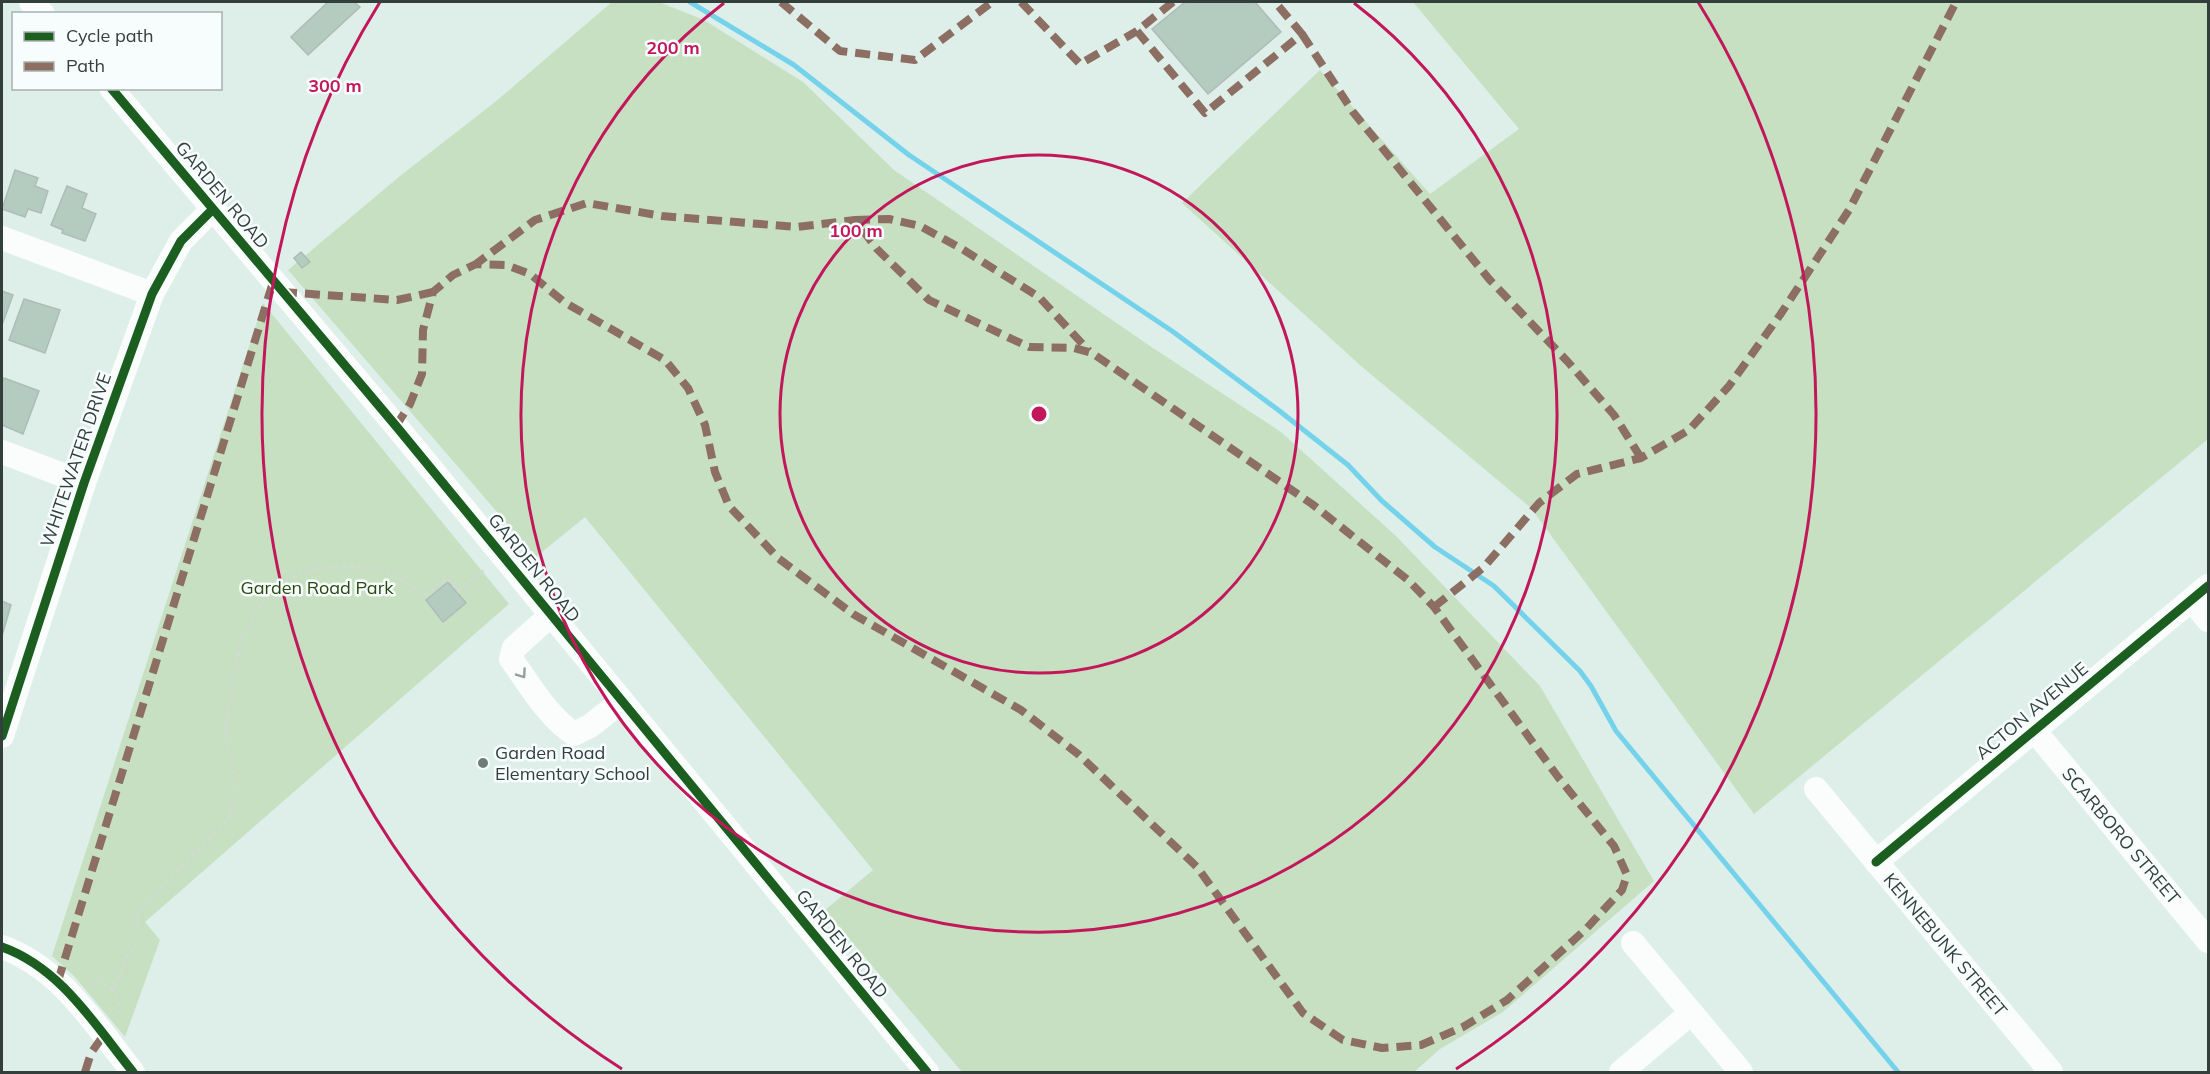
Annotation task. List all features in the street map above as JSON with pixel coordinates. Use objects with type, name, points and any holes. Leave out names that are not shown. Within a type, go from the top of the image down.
[{"type":"street","name":"GARDEN ROAD","points":[[113,90],[390,418],[927,1072]]},
{"type":"street","name":"WHITEWATER DRIVE","points":[[2,736],[10,680],[152,294],[181,241],[212,210]]},
{"type":"street","points":[[2,238],[152,294]]},
{"type":"street","points":[[2,452],[84,483]]},
{"type":"street","points":[[2200,593],[2208,620]]},
{"type":"street","name":"ACTON AVENUE","points":[[1876,862],[2200,593]]},
{"type":"street","points":[[551,615],[514,648],[511,659],[542,702],[562,726],[574,734],[590,726],[621,701]]},
{"type":"street","name":"SCARBORO STREET","points":[[2034,730],[2208,941]]},
{"type":"street","name":"KENNEBUNK STREET","points":[[1816,789],[2051,1072]]},
{"type":"street","points":[[1633,943],[1741,1072]]},
{"type":"street","points":[[2,947],[19,953],[40,966],[72,997],[133,1072]]},
{"type":"street","points":[[1621,1072],[1691,1013]]},
{"type":"path","points":[[72,997],[90,982],[99,981],[112,989],[121,976],[125,960],[137,941],[139,930],[136,918],[138,913],[226,821],[235,791],[235,778],[227,752],[225,729],[235,659],[249,623],[266,599],[296,575],[317,568],[351,565],[382,569],[401,578],[424,596],[447,578],[458,591],[502,556]]},
{"type":"green space","points":[[612,2],[659,2],[704,20],[803,82],[894,170],[1150,346],[1281,432],[1396,536],[1540,686],[1654,881],[1503,1012],[1440,1049],[1414,1072],[962,1072],[825,910],[873,870],[585,517],[536,557],[288,270],[400,176],[495,102]]},
{"type":"green space","points":[[1413,2],[2208,2],[2208,439],[1754,814],[1531,508],[1361,366],[1182,203],[1320,70],[1430,194],[1519,129]]},
{"type":"green space","name":"Garden Road Park","points":[[263,303],[509,604],[145,922],[160,940],[125,1037],[74,976],[52,956]]},
{"type":"building","points":[[328,2],[354,2],[360,7],[308,55],[291,37]]},
{"type":"building","points":[[1185,2],[1255,2],[1281,32],[1208,94],[1152,29]]},
{"type":"building","points":[[15,170],[38,178],[35,186],[48,191],[41,213],[28,209],[25,217],[2,209]]},
{"type":"building","points":[[67,186],[87,194],[82,208],[96,214],[85,241],[62,233],[63,230],[51,225]]},
{"type":"building","points":[[301,252],[310,262],[302,268],[294,258]]},
{"type":"building","points":[[2,291],[13,295],[2,325]]},
{"type":"building","points":[[24,299],[60,310],[45,353],[9,340]]},
{"type":"building","points":[[4,378],[39,391],[23,434],[2,425]]},
{"type":"building","points":[[448,582],[466,603],[443,622],[426,600]]},
{"type":"building","points":[[2,601],[11,605],[2,636]]},
{"type":"waterway","points":[[690,2],[794,65],[909,155],[1172,331],[1348,465],[1382,501],[1435,547],[1494,586],[1580,671],[1616,731],[1898,1072]]},
{"type":"marked path","points":[[781,2],[840,51],[915,60],[992,2]]},
{"type":"marked path","points":[[1021,2],[1080,64],[1137,31]]},
{"type":"marked path","points":[[1173,2],[1137,31],[1205,113],[1302,34],[1275,2]]},
{"type":"marked path","points":[[1434,607],[1484,567],[1539,503],[1577,474],[1641,458],[1689,430],[1729,386],[1780,315],[1849,210],[1956,2]]},
{"type":"marked path","points":[[1302,34],[1353,112],[1489,279],[1568,362],[1614,415],[1641,458]]},
{"type":"marked path","points":[[396,426],[410,404],[422,374],[423,330],[433,292],[453,275],[476,264],[506,265],[530,274],[564,302],[665,360],[688,388],[705,425],[715,472],[729,506],[778,558],[853,614],[1021,710],[1078,754],[1197,867],[1303,1013],[1343,1040],[1382,1048],[1421,1045],[1463,1027],[1507,1000],[1586,929],[1622,890],[1627,875],[1614,846],[1558,777],[1434,607],[1408,580],[1312,504],[1092,353],[1074,348],[1029,347],[929,300],[877,249],[855,220],[797,227],[662,216],[587,203],[535,220],[476,264]]},
{"type":"marked path","points":[[855,220],[889,219],[920,226],[962,249],[1039,297],[1089,351]]},
{"type":"marked path","points":[[58,981],[273,282]]},
{"type":"marked path","points":[[282,292],[397,300],[433,292]]},
{"type":"marked path","points":[[85,1072],[91,1053],[103,1036]]},
{"type":"cycle path","points":[[113,90],[396,426],[927,1072]]},
{"type":"cycle path","points":[[2,736],[84,483],[152,294],[181,241],[212,210]]},
{"type":"cycle path","points":[[1876,862],[2208,586]]},
{"type":"cycle path","points":[[2,947],[23,956],[59,983],[90,1017],[133,1072]]},
{"type":"place","name":"Garden Road Elementary School","points":[[483,763]]}]
